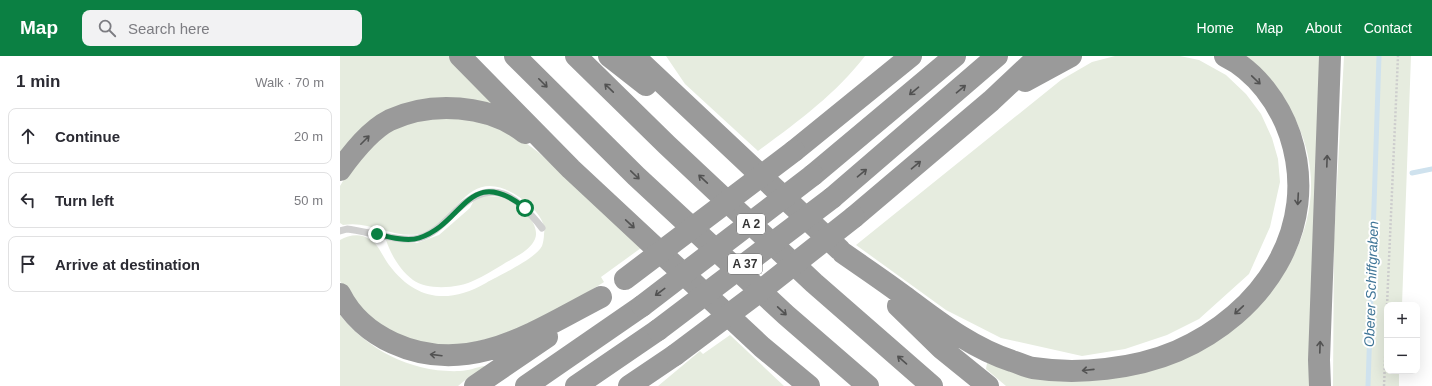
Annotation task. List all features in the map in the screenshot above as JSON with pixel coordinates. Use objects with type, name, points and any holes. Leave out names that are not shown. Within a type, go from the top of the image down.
[{"type":"highway","points":[[460,56],[571,169],[762,347],[809,386]]},
{"type":"highway","points":[[515,56],[636,176],[786,315],[868,386]]},
{"type":"highway","name":"A 2","points":[[576,56],[667,145],[814,283],[932,386]]},
{"type":"highway","points":[[609,56],[753,168]]},
{"type":"highway","points":[[634,56],[843,253],[941,348],[988,386]]},
{"type":"highway","points":[[649,56],[671,90]]},
{"type":"highway","points":[[822,127],[872,78],[890,56]]},
{"type":"highway","points":[[475,386],[527,351],[625,280],[794,151],[911,56]]},
{"type":"highway","name":"A 37","points":[[526,386],[642,306],[813,175],[955,56]]},
{"type":"highway","name":"A 37","points":[[576,386],[658,330],[832,198],[997,56]]},
{"type":"highway","points":[[629,386],[675,355],[755,295],[854,217],[991,101],[1039,56]]},
{"type":"highway","points":[[991,101],[1051,65],[1071,56]]},
{"type":"highway","points":[[843,253],[950,331],[994,355],[1032,368],[1079,371],[1127,366],[1176,352],[1210,334],[1238,312],[1265,284],[1280,261],[1293,232],[1298,206],[1299,179],[1296,153],[1287,128],[1275,103],[1258,81],[1234,60],[1226,56]]},
{"type":"highway","points":[[1320,386],[1330,56]]},
{"type":"highway","points":[[340,170],[351,155],[369,136],[389,121],[414,112],[450,108],[486,113],[516,126],[571,169]]},
{"type":"highway","points":[[340,294],[359,321],[381,338],[410,351],[440,356],[475,354],[509,344],[601,297]]},
{"type":"highway","points":[[762,347],[798,386]]},
{"type":"highway","points":[[646,386],[675,355]]},
{"type":"lane","points":[[340,231],[347,229],[397,238],[418,239],[432,233],[472,197],[487,192],[502,194],[514,200],[525,208],[542,228]]},
{"type":"path","points":[[1387,302],[1398,56]]},
{"type":"path","points":[[1384,386],[1386,338]]},
{"type":"shaded area","points":[[340,56],[450,56],[509,114],[441,101],[340,156]]},
{"type":"shaded area","points":[[666,56],[865,56],[854,70],[815,107],[758,151],[685,84]]},
{"type":"shaded area","points":[[1115,56],[1180,56],[1199,60],[1226,75],[1246,94],[1261,114],[1272,138],[1278,159],[1280,182],[1270,227],[1249,274],[1199,319],[1167,335],[1125,349],[1082,356],[1001,338],[946,310],[856,245],[1061,80],[1092,62]]},
{"type":"shaded area","points":[[1246,56],[1323,56],[1312,386],[1006,386],[986,369],[987,363],[1098,379],[1252,313],[1270,292],[1285,271],[1297,248],[1306,224],[1310,200],[1311,175],[1306,149],[1297,123],[1288,104],[1273,82]]},
{"type":"shaded area","points":[[1344,56],[1411,56],[1402,302],[1384,302],[1384,374],[1399,374],[1399,386],[1333,386],[1334,239]]},
{"type":"shaded area","points":[[425,118],[474,119],[515,135],[538,152],[566,177],[641,248],[601,277],[604,282],[531,329],[440,350],[378,327],[348,296],[340,281],[340,240],[354,235],[366,237],[380,250],[389,265],[399,277],[410,286],[422,292],[446,296],[472,290],[508,271],[532,256],[542,246],[543,242],[544,226],[541,218],[536,212],[518,196],[511,192],[488,186],[481,187],[473,191],[462,200],[437,226],[428,232],[420,234],[400,234],[363,225],[343,225],[340,223],[340,186],[355,161],[391,130]]},
{"type":"shaded area","points":[[480,196],[508,199],[523,210],[535,227],[536,233],[533,243],[516,257],[482,277],[461,285],[444,287],[427,286],[413,280],[404,272],[396,262],[386,240],[417,243],[439,235],[470,208],[474,200]]},
{"type":"shaded area","points":[[340,315],[364,339],[378,349],[409,364],[443,371],[463,371],[484,366],[487,367],[469,377],[458,386],[340,386]]},
{"type":"shaded area","points":[[730,335],[784,386],[658,386],[700,351],[703,354]]},
{"type":"waterway","name":"Oberer Schiffgraben","points":[[1368,386],[1379,56]]},
{"type":"waterway","name":"Oberer Schiffgraben","points":[[1412,173],[1432,169]]},
{"type":"route","points":[[377,234],[397,238],[418,239],[432,233],[472,197],[487,192],[502,194],[525,208]]}]
